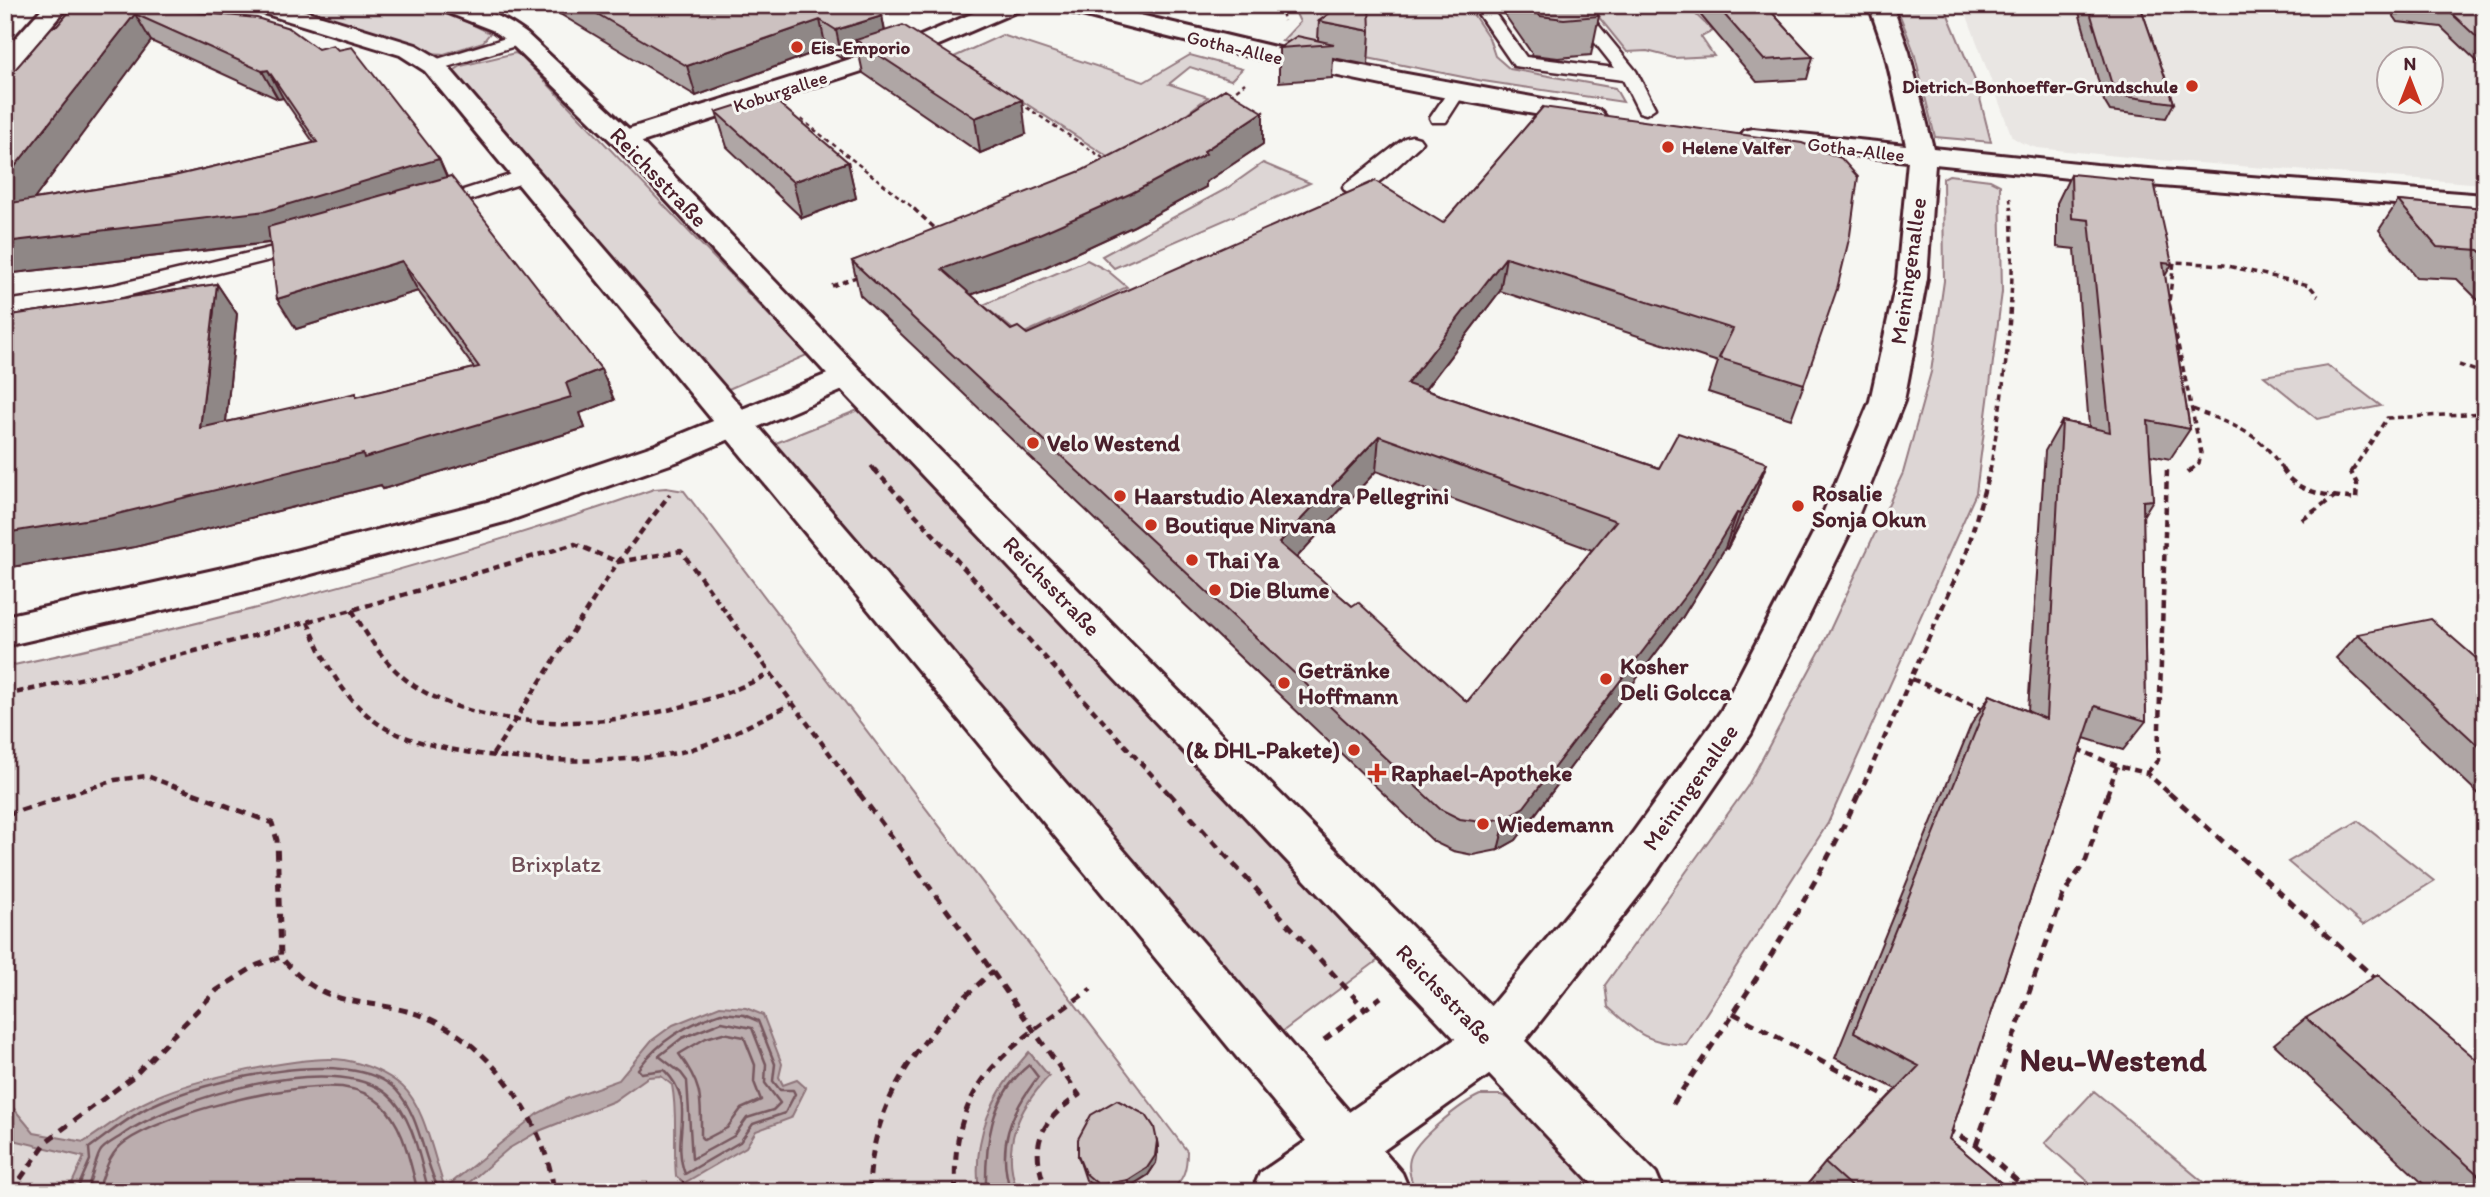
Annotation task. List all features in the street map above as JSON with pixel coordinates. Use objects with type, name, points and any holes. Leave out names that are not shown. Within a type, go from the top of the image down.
[{"type":"street","points":[[5,65],[58,5]]},
{"type":"street","points":[[261,5],[408,50],[434,66],[737,422],[1383,1192]]},
{"type":"street","name":"Reichsstraße","points":[[449,5],[500,25],[519,39],[624,139],[847,376],[1637,1192]]},
{"type":"street","name":"Koburgallee","points":[[624,139],[907,49],[1012,5]]},
{"type":"street","name":"Gotha-Allee","points":[[1071,5],[1293,61],[1455,94],[1638,119]]},
{"type":"street","name":"Meiningenallee","points":[[1343,1145],[1492,1043],[1632,870],[1736,722],[1840,516],[1887,401],[1912,278],[1922,157],[1897,52],[1880,5]]},
{"type":"street","name":"Gotha-Allee","points":[[1724,134],[1922,157],[2326,193],[2485,203]]},
{"type":"street","points":[[5,631],[260,574],[495,512],[667,453],[847,376]]},
{"type":"street","points":[[1279,1192],[1343,1145]]},
{"type":"lane","points":[[1480,5],[1520,62],[1630,75]]},
{"type":"lane","points":[[1573,5],[1630,75],[1638,119]]},
{"type":"lane","points":[[434,66],[519,39]]},
{"type":"lane","points":[[1439,118],[1455,94]]},
{"type":"lane","points":[[1353,188],[1371,177],[1412,142]]},
{"type":"lane","points":[[411,213],[525,176]]},
{"type":"lane","points":[[5,308],[114,292],[265,257],[326,239]]},
{"type":"path","points":[[1230,95],[1251,78]]},
{"type":"path","points":[[1009,97],[1118,167]]},
{"type":"path","points":[[800,118],[907,202],[941,233]]},
{"type":"path","points":[[1673,1104],[1787,932],[1843,830],[1967,552],[1990,470],[2012,325],[2014,263],[2009,190]]},
{"type":"path","points":[[2187,473],[2199,463],[2201,453],[2169,302],[2174,262],[2224,265],[2309,285],[2318,296]]},
{"type":"path","points":[[832,286],[864,275]]},
{"type":"path","points":[[2459,365],[2485,374]]},
{"type":"path","points":[[2193,409],[2253,434],[2271,449],[2289,481],[2307,491],[2356,499],[2357,484],[2351,472],[2388,418],[2485,413]]},
{"type":"path","points":[[863,457],[1365,1009]]},
{"type":"path","points":[[2147,773],[2158,760],[2167,469]]},
{"type":"path","points":[[493,754],[618,562],[676,489]]},
{"type":"path","points":[[2302,520],[2334,496]]},
{"type":"path","points":[[5,695],[125,669],[308,622],[575,544],[618,562],[681,551],[767,675],[993,971],[1079,1095],[1057,1109],[1040,1133],[1037,1167],[1047,1192]]},
{"type":"path","points":[[352,610],[362,636],[400,676],[448,705],[516,719],[601,722],[691,706],[732,694],[767,675]]},
{"type":"path","points":[[308,622],[323,662],[340,688],[366,714],[392,733],[418,745],[579,762],[638,759],[687,750],[730,734],[791,704]]},
{"type":"path","points":[[1912,679],[1996,715]]},
{"type":"path","points":[[2072,747],[2117,765],[2147,773],[2382,984]]},
{"type":"path","points":[[1976,1145],[2063,895],[2086,860],[2117,765]]},
{"type":"path","points":[[5,815],[115,780],[147,776],[272,822],[277,840],[281,957],[295,977],[312,991],[337,1000],[404,1010],[441,1024],[475,1048],[502,1074],[537,1132],[552,1172],[554,1192]]},
{"type":"path","points":[[11,1192],[50,1138],[133,1077],[166,1047],[213,991],[264,961],[281,957]]},
{"type":"path","points":[[869,1192],[878,1134],[918,1046],[948,1010],[993,971]]},
{"type":"path","points":[[956,1192],[954,1158],[965,1111],[975,1092],[1035,1029],[1091,989]]},
{"type":"path","points":[[1322,1042],[1384,995]]},
{"type":"path","points":[[1733,1013],[1896,1102]]},
{"type":"path","points":[[1942,1126],[1976,1145],[2030,1192]]},
{"type":"shaded area","name":"Dietrich-Bonhoeffer-Grundschule","points":[[1963,5],[2485,5],[2485,184],[2158,160],[2037,148],[2012,137]]},
{"type":"green space","points":[[281,5],[419,5],[455,16],[490,33],[483,42],[444,54],[431,53],[410,43]]},
{"type":"green space","points":[[1292,5],[1467,5],[1489,38],[1495,56],[1510,69],[1615,88],[1623,102],[1483,81],[1282,41],[1300,22]]},
{"type":"green space","points":[[1589,5],[1686,5],[1713,31],[1701,37],[1714,56],[1674,58],[1647,51],[1627,52]]},
{"type":"green space","points":[[1896,5],[1944,5],[1976,83],[1991,142],[1935,137],[1914,52]]},
{"type":"green space","points":[[1002,35],[1144,82],[1190,55],[1242,69],[1231,80],[1190,67],[1169,84],[1208,97],[1164,131],[1113,160],[954,57]]},
{"type":"green space","points":[[515,53],[520,55],[807,355],[724,391],[452,72],[461,66]]},
{"type":"green space","points":[[1263,163],[1310,183],[1114,268],[1102,256],[1226,189]]},
{"type":"green space","points":[[1949,175],[1990,180],[2000,185],[2002,292],[1976,493],[1828,823],[1686,1045],[1651,1039],[1635,1030],[1608,1007],[1605,985],[1747,787],[1822,647],[1903,473],[1931,372],[1944,281],[1943,178]]},
{"type":"green space","points":[[1087,260],[1108,271],[1127,287],[1020,335],[983,305]]},
{"type":"green space","points":[[2327,365],[2381,406],[2317,419],[2264,376]]},
{"type":"green space","points":[[858,410],[1385,955],[1278,1035],[771,445]]},
{"type":"green space","name":"Brixplatz","points":[[654,489],[684,491],[1187,1151],[1184,1174],[1175,1187],[1170,1192],[5,1192],[5,667],[169,630],[333,588],[494,541]]},
{"type":"green space","points":[[2358,821],[2434,881],[2363,925],[2288,862]]},
{"type":"green space","points":[[2094,1091],[2209,1187],[2205,1192],[2100,1192],[2045,1143]]},
{"type":"green space","points":[[1480,1095],[1501,1095],[1517,1102],[1605,1192],[1416,1192],[1409,1167],[1414,1151],[1440,1122]]},
{"type":"water","points":[[720,1006],[746,1008],[763,1015],[782,1064],[779,1077],[783,1085],[797,1080],[806,1088],[791,1118],[756,1131],[746,1147],[684,1183],[676,1176],[672,1085],[661,1076],[648,1077],[614,1101],[539,1131],[508,1149],[458,1192],[68,1192],[84,1157],[5,1138],[5,1098],[34,1133],[84,1142],[145,1102],[195,1083],[277,1065],[326,1059],[344,1060],[382,1073],[402,1086],[410,1095],[423,1120],[445,1188],[537,1114],[566,1099],[619,1080],[651,1041],[673,1025]]},
{"type":"water","points":[[1029,1052],[1049,1076],[1029,1102],[1015,1129],[1011,1160],[1018,1192],[979,1192],[979,1153],[988,1117],[1005,1083]]},
{"type":"building","points":[[75,5],[132,5],[257,18],[289,28],[318,49],[333,45],[338,50],[352,47],[439,159],[266,211],[5,242],[5,204],[174,176],[317,142],[268,70],[262,71],[135,14],[5,179],[5,81]]},
{"type":"building","points":[[582,5],[864,5],[882,16],[836,30],[820,20],[687,66]]},
{"type":"building","points":[[1341,5],[1369,5],[1370,31],[1319,21]]},
{"type":"building","points":[[1532,5],[1590,5],[1599,16],[1564,19],[1540,16]]},
{"type":"building","points":[[1716,5],[1765,5],[1813,57],[1764,60]]},
{"type":"building","points":[[2088,5],[2140,5],[2174,103],[2117,95]]},
{"type":"building","points":[[2405,5],[2485,5],[2485,45],[2450,12],[2407,8]]},
{"type":"building","points":[[903,25],[1022,100],[975,118],[856,40]]},
{"type":"building","points":[[1297,36],[1334,44],[1279,48]]},
{"type":"building","points":[[1225,89],[1263,112],[1204,151],[1206,154],[1132,193],[1037,235],[942,269],[1011,330],[1018,327],[1027,334],[1375,181],[1443,223],[1543,107],[1802,143],[1841,158],[1858,177],[1850,235],[1837,289],[1804,384],[1719,358],[1733,329],[1506,257],[1407,384],[1659,468],[1678,433],[1767,463],[1740,514],[1737,513],[1694,584],[1524,807],[1506,818],[1481,822],[1460,819],[1440,809],[852,261],[1083,170],[1167,127]],"holes":[[[1379,436],[1616,521],[1467,702],[1358,602],[1352,606],[1279,543]]]},
{"type":"building","points":[[769,95],[848,162],[793,182],[716,112]]},
{"type":"building","points":[[2071,174],[2154,182],[2172,264],[2163,263],[2190,429],[2148,421],[2153,500],[2143,501],[2146,721],[2095,706],[1949,1139],[2012,1192],[1857,1192],[1825,1163],[1919,1066],[1854,1032],[1990,695],[2046,719],[2062,421],[2110,432],[2089,220],[2072,218]]},
{"type":"building","points":[[451,176],[601,369],[566,383],[571,397],[364,458],[363,454],[109,516],[5,533],[5,316],[217,284],[200,428],[356,393],[356,397],[479,367],[402,261],[277,299],[268,227]]},
{"type":"building","points":[[2398,201],[2485,208],[2485,255],[2479,250],[2437,247]]},
{"type":"building","points":[[2431,619],[2485,666],[2485,752],[2358,634]]},
{"type":"building","points":[[2378,975],[2485,1067],[2485,1181],[2306,1018]]},
{"type":"building","points":[[1117,1100],[1146,1115],[1154,1127],[1157,1141],[1155,1156],[1147,1168],[1128,1180],[1099,1185],[1085,1173],[1078,1156],[1078,1139],[1091,1115]]},
{"type":"place","name":"Eis-Emporio","points":[[797,47]]},
{"type":"place","name":"Dietrich-Bonhoeffer-Grundschule","points":[[2192,86]]},
{"type":"place","name":"Helene Valfer","points":[[1668,147]]},
{"type":"place","name":"Velo Westend","points":[[1033,443]]},
{"type":"place","name":"Haarstudio Alexandra Pellegrini","points":[[1120,496]]},
{"type":"place","name":"Rosalie Sonja Okun","points":[[1798,506]]},
{"type":"place","name":"Boutique Nirvana","points":[[1151,525]]},
{"type":"place","name":"Thai Ya","points":[[1192,560]]},
{"type":"place","name":"Die Blume","points":[[1215,590]]},
{"type":"place","name":"Kosher Deli Golcca","points":[[1606,679]]},
{"type":"place","name":"Getränke Hoffmann","points":[[1284,683]]},
{"type":"place","name":"(& DHL-Pakete)","points":[[1354,750]]},
{"type":"place","name":"Raphael-Apotheke","points":[[1377,773]]},
{"type":"place","name":"Wiedemann","points":[[1483,824]]},
{"type":"district","name":"Neu-Westend","points":[[2113,1060]]}]
